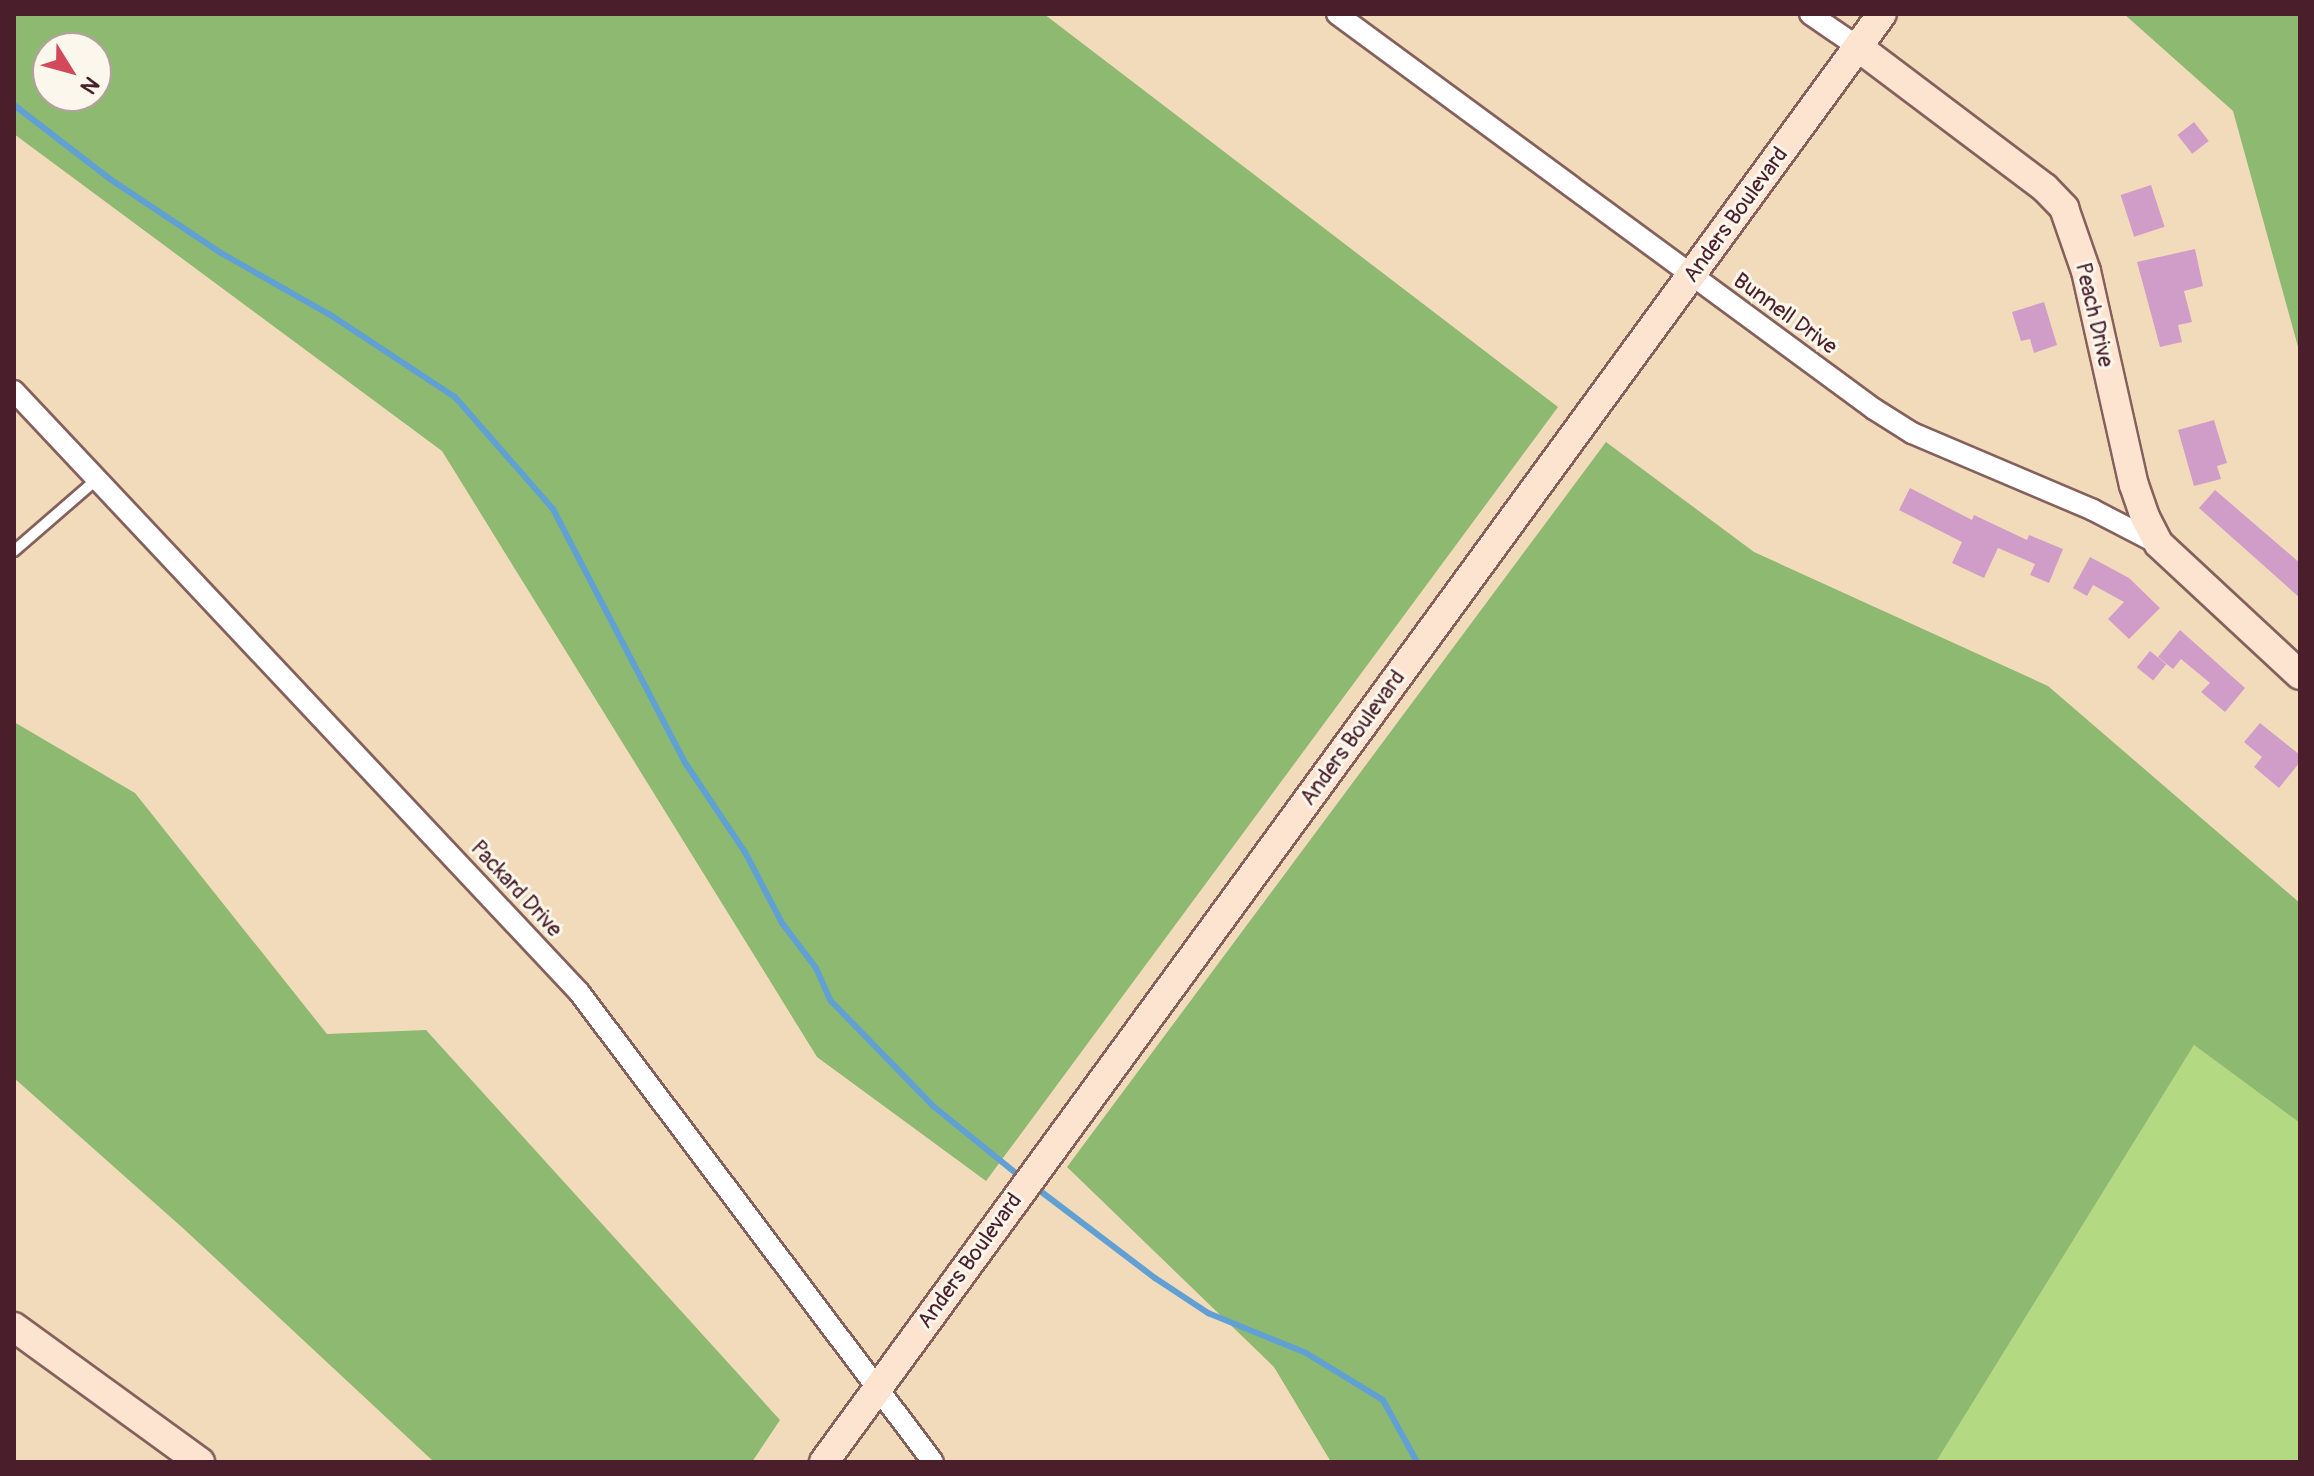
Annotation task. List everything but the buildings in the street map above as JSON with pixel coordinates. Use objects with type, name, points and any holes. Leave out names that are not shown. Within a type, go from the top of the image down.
[{"type":"street","name":"Bunnell Drive","points":[[1337,14],[1874,409],[1912,433],[2093,510],[2159,544]]},
{"type":"street","name":"Peach Drive","points":[[1810,14],[2045,188],[2064,208],[2086,271],[2134,485],[2159,544],[2300,675]]},
{"type":"street","name":"Anders Boulevard","points":[[824,1462],[1882,14]]},
{"type":"street","name":"Packard Drive","points":[[14,391],[579,992],[933,1462]]},
{"type":"street","points":[[14,1327],[200,1462]]},
{"type":"lane","points":[[14,551],[97,479]]},
{"type":"green space","points":[[14,14],[1044,14],[1558,407],[986,1181],[817,1057],[442,451],[14,134]]},
{"type":"green space","points":[[2124,14],[2300,14],[2300,354],[2233,111]]},
{"type":"green space","points":[[1606,442],[1754,552],[2048,686],[2300,903],[2300,1123],[2194,1045],[1936,1462],[1331,1462],[1274,1367],[1067,1167]]},
{"type":"green space","points":[[14,722],[135,793],[327,1034],[426,1030],[780,1420],[752,1462],[434,1462],[185,1230],[14,1078]]},
{"type":"green space","points":[[2194,1045],[2300,1123],[2300,1462],[1936,1462]]},
{"type":"waterway","points":[[14,105],[110,179],[221,253],[332,316],[455,397],[553,509],[686,764],[745,852],[782,923],[816,968],[831,1001],[933,1106],[1022,1178]]},
{"type":"waterway","points":[[1035,1187],[1155,1278],[1208,1313],[1306,1353],[1383,1400],[1417,1462]]}]
